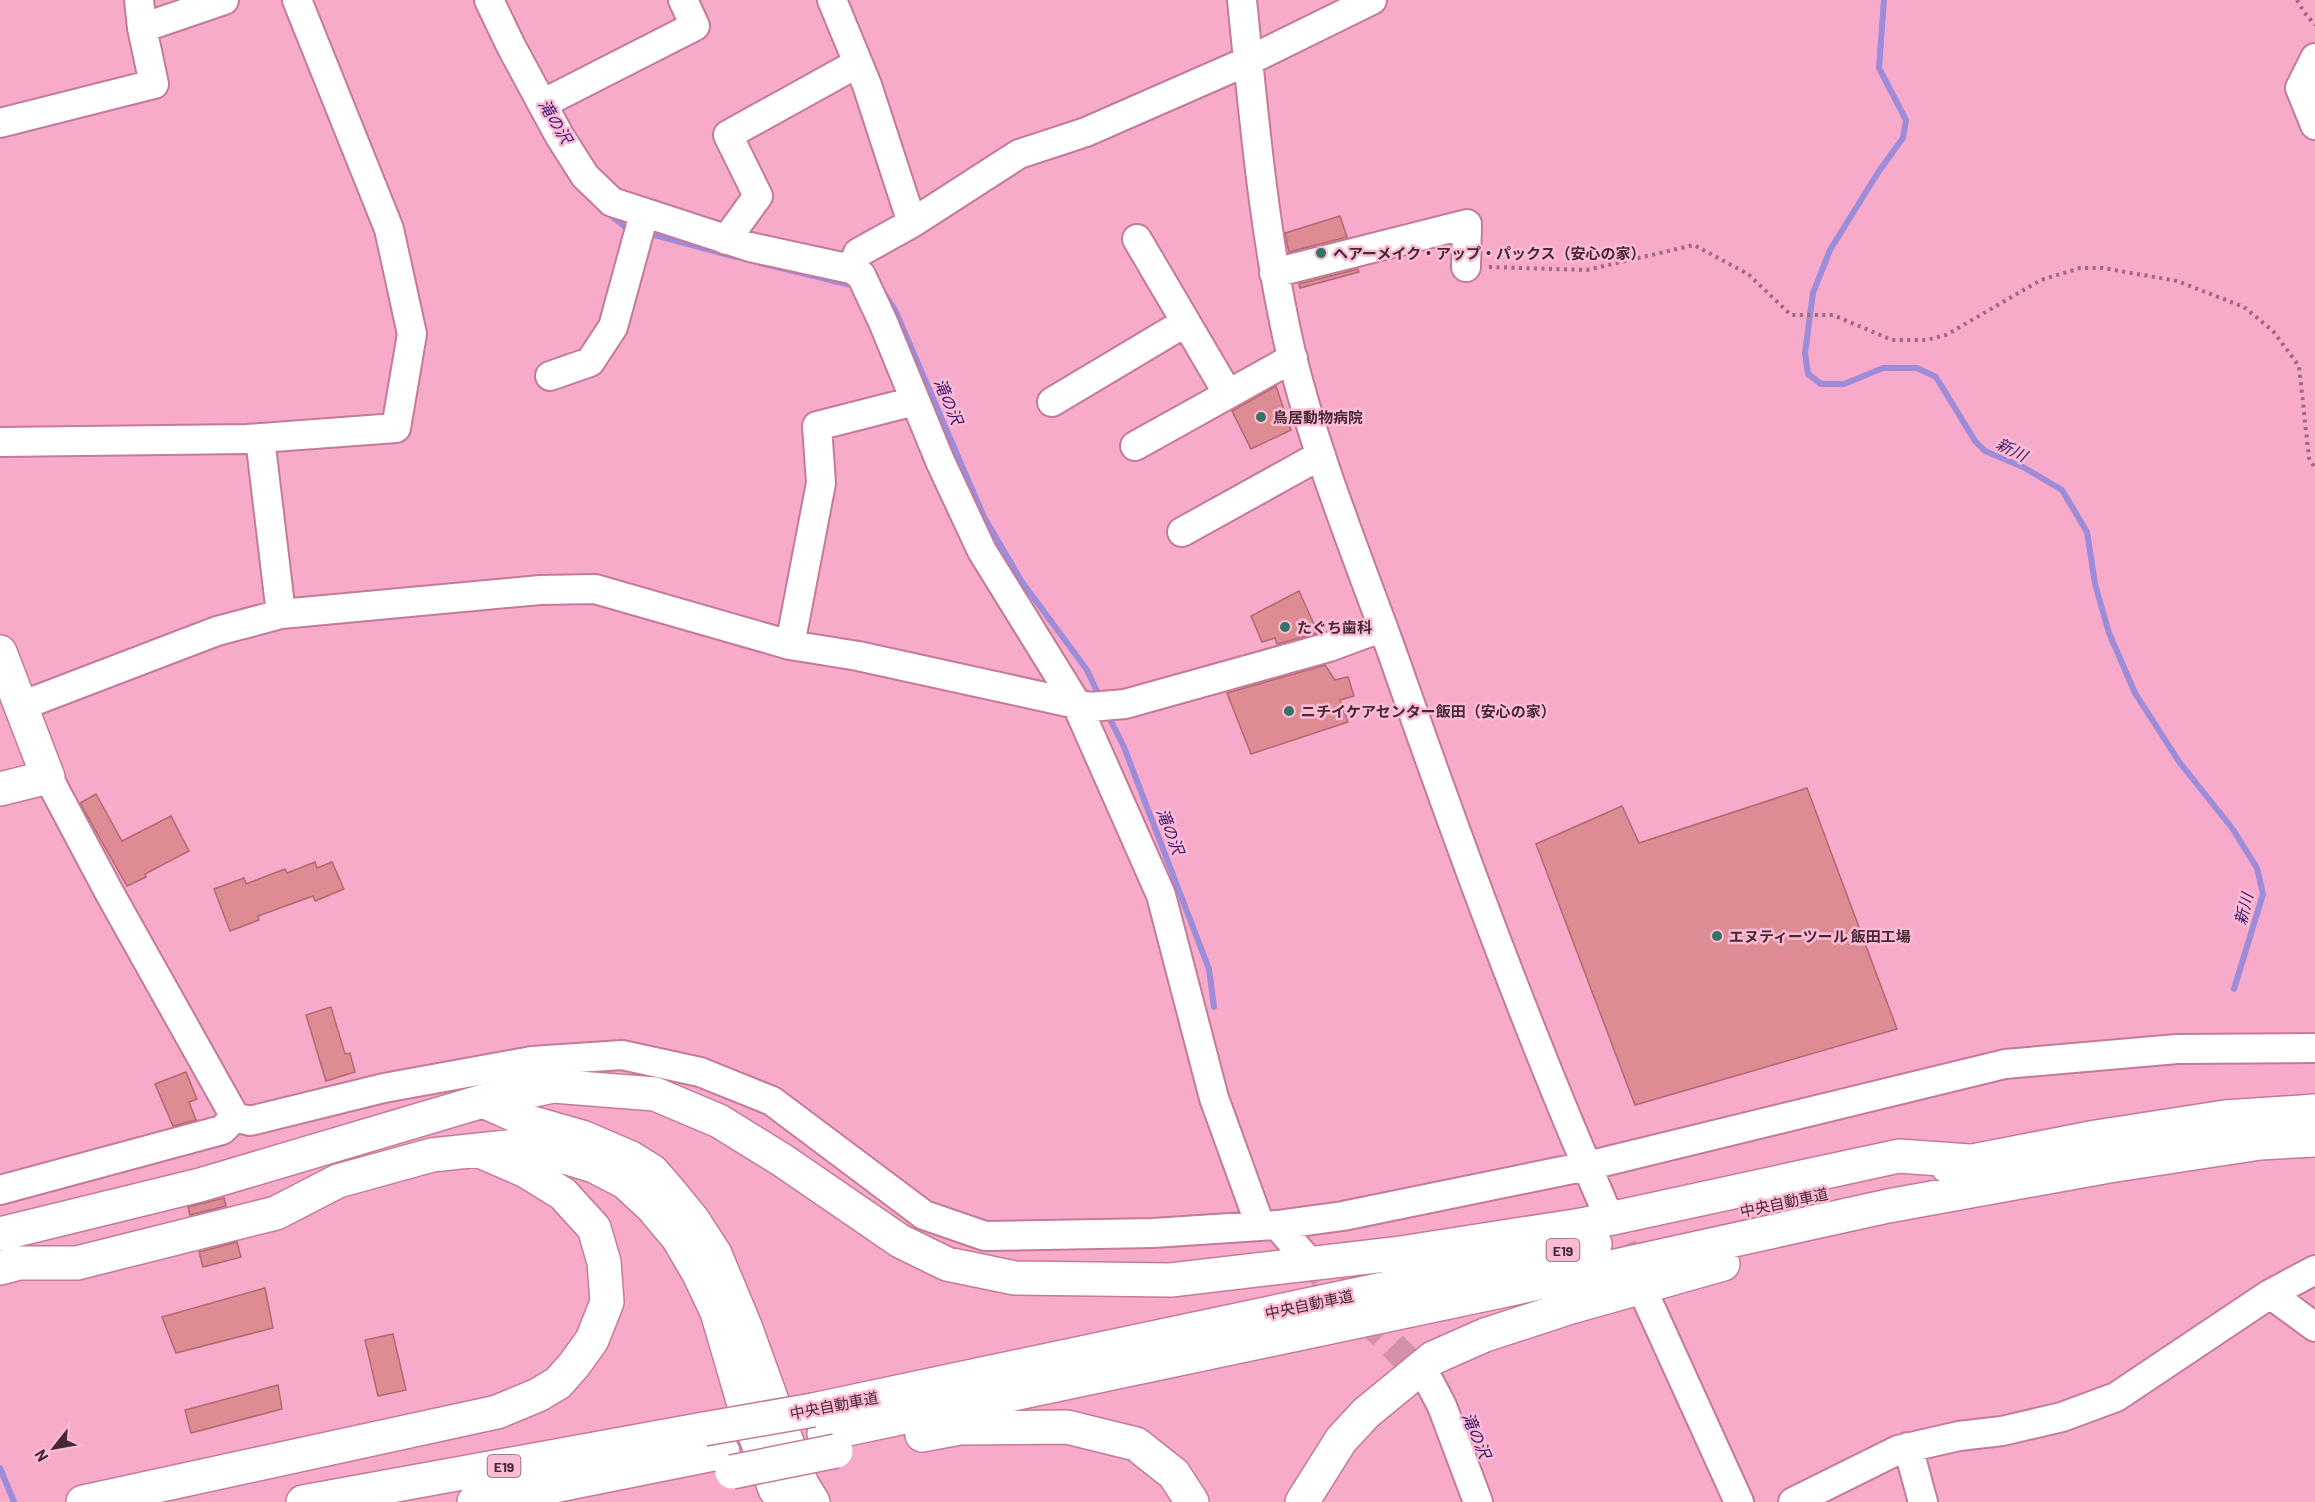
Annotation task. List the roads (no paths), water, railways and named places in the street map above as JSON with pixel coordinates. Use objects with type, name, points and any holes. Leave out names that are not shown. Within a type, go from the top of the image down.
[{"type":"main road","points":[[0,652],[48,777],[0,789]]},
{"type":"main road","points":[[0,1234],[200,1185],[483,1101],[553,1086],[655,1094],[719,1121],[782,1160],[900,1241],[947,1264],[1015,1278],[1171,1280],[1394,1254],[1581,1225],[1899,1156],[1969,1161]]},
{"type":"main road","points":[[483,1101],[533,1123],[582,1137],[631,1158],[652,1171],[687,1212],[715,1254],[745,1326],[802,1484],[813,1502]]},
{"type":"main road","name":"中央自動車道","points":[[824,1432],[1593,1244],[1969,1161],[2096,1137],[2225,1117],[2315,1111]]},
{"type":"main road","name":"中央自動車道","points":[[474,1502],[719,1451],[824,1432],[1520,1287],[1888,1206],[2109,1166],[2260,1143],[2315,1140]]},
{"type":"main road","points":[[0,1268],[19,1263],[77,1263],[276,1213],[338,1180],[432,1155],[525,1144],[584,1163],[625,1182],[652,1207],[678,1238],[698,1272],[717,1312],[746,1411],[775,1489],[784,1502]]},
{"type":"main road","points":[[82,1502],[497,1412],[538,1395],[558,1383],[592,1340],[607,1302],[604,1262],[594,1228],[563,1194],[526,1171],[479,1151]]},
{"type":"main road","points":[[1302,1502],[1341,1440],[1366,1413],[1433,1358],[1485,1335],[1571,1307],[1712,1267],[1940,1211],[2109,1166]]},
{"type":"main road","points":[[565,1502],[719,1451],[824,1432],[1067,1426],[1136,1444],[1174,1474],[1192,1502]]},
{"type":"main road","name":"中央自動車道","points":[[303,1502],[719,1451]]},
{"type":"street","points":[[0,123],[154,84],[142,28],[139,0]]},
{"type":"street","points":[[142,28],[224,0]]},
{"type":"street","points":[[0,440],[260,438],[396,428],[412,334],[389,229],[297,0]]},
{"type":"street","points":[[489,0],[542,104],[585,176],[612,202],[644,216],[750,247],[856,272]]},
{"type":"street","points":[[542,104],[695,26],[683,0]]},
{"type":"street","points":[[832,0],[858,63],[912,223]]},
{"type":"street","points":[[1242,0],[1258,160],[1275,273],[1293,358],[1321,455],[1454,826],[1605,1208]]},
{"type":"street","points":[[1304,1256],[1268,1225],[1214,1098],[1161,896],[1094,705],[982,551],[940,461],[873,300],[856,272],[858,253],[912,223],[1019,154],[1086,132],[1248,61],[1372,0]]},
{"type":"street","points":[[2315,58],[2300,88],[2315,125]]},
{"type":"street","points":[[726,240],[758,196],[728,135],[858,63]]},
{"type":"street","points":[[550,376],[590,362],[613,327],[644,216]]},
{"type":"street","points":[[1275,273],[1467,224],[1466,267]]},
{"type":"street","points":[[1137,238],[1228,394]]},
{"type":"street","points":[[1052,402],[1186,322]]},
{"type":"street","points":[[1135,446],[1293,358]]},
{"type":"street","points":[[790,645],[821,483],[817,426],[915,401]]},
{"type":"street","points":[[260,438],[281,614]]},
{"type":"street","points":[[1182,532],[1321,455]]},
{"type":"street","points":[[21,706],[217,631],[281,614],[540,590],[595,590],[790,645],[858,656],[1094,705],[1329,647],[1383,627]]},
{"type":"street","points":[[48,777],[109,892],[236,1117],[250,1121],[384,1088],[532,1061],[622,1055],[700,1072],[772,1101],[924,1215],[985,1236],[1153,1233],[1268,1225],[1343,1216],[1587,1166],[2005,1064],[2177,1049],[2315,1048]]},
{"type":"street","points":[[0,1190],[222,1130],[236,1117]]},
{"type":"street","points":[[1793,1502],[1898,1450],[1959,1436],[2002,1431],[2062,1417],[2116,1397],[2270,1294],[2315,1270]]},
{"type":"street","points":[[2270,1294],[2315,1327]]},
{"type":"street","points":[[1648,1302],[1739,1502]]},
{"type":"street","points":[[1430,1383],[1442,1406],[1478,1502]]},
{"type":"street","points":[[1908,1447],[1923,1502]]},
{"type":"waterway","name":"新川","points":[[1884,0],[1879,68],[1906,120],[1903,138],[1879,171],[1830,250],[1813,293],[1805,353],[1808,374],[1821,384],[1844,384],[1883,368],[1917,368],[1936,377],[1975,441],[1985,451],[2023,467],[2062,490],[2087,532],[2095,584],[2109,633],[2135,693],[2180,763],[2232,828],[2257,868],[2263,894],[2234,989]]},
{"type":"waterway","name":"滝の沢","points":[[608,213],[631,229]]},
{"type":"waterway","name":"滝の沢","points":[[647,233],[736,257]]},
{"type":"waterway","name":"滝の沢","points":[[760,263],[855,286]]},
{"type":"waterway","name":"滝の沢","points":[[883,292],[895,310],[984,517],[1022,582],[1087,670],[1100,698]]},
{"type":"waterway","name":"滝の沢","points":[[1107,713],[1124,747],[1209,969],[1214,1007]]},
{"type":"waterway","points":[[0,1468],[14,1502]]},
{"type":"tunnel","points":[[1605,1208],[1639,1282]]},
{"type":"tunnel","points":[[1304,1256],[1430,1383]]},
{"type":"place","name":"ヘアーメイク・アップ・パックス（安心の家）","points":[[1321,253]]},
{"type":"place","name":"鳥居動物病院","points":[[1261,417]]},
{"type":"place","name":"たぐち歯科","points":[[1285,627]]},
{"type":"place","name":"ニチイケアセンター飯田（安心の家）","points":[[1289,711]]},
{"type":"place","name":"エヌティーツール 飯田工場","points":[[1717,936]]}]
